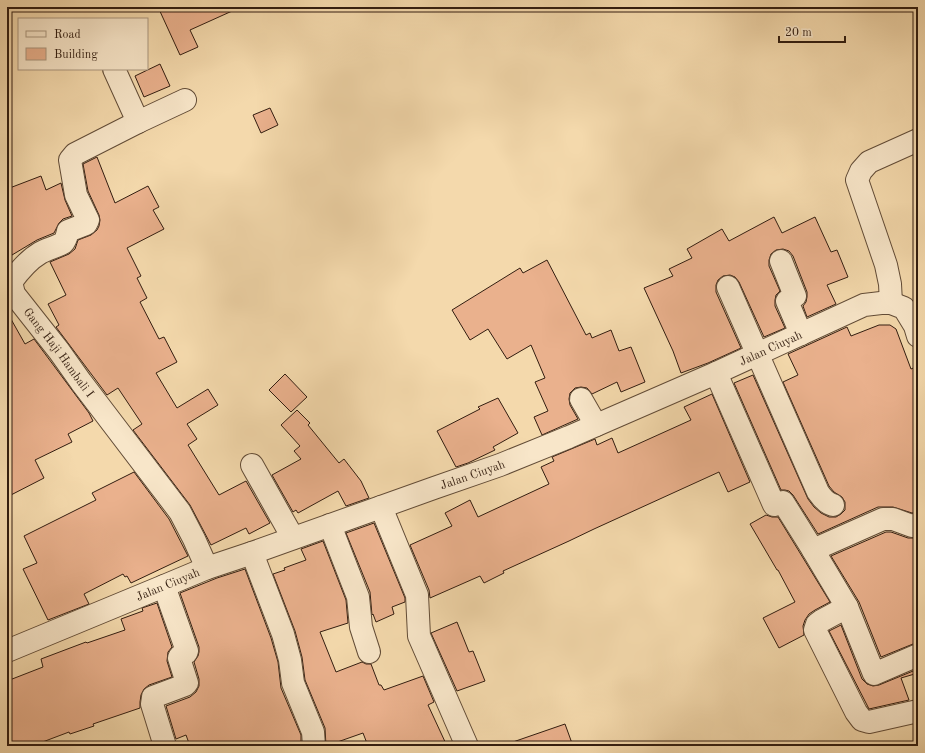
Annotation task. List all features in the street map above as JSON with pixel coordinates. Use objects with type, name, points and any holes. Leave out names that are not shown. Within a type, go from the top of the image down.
[{"type":"street","points":[[114,70],[138,122]]},
{"type":"street","name":"Gang Haji Hambali I","points":[[185,100],[75,154],[70,160],[76,196],[88,220],[86,224],[68,231],[64,242],[30,260],[11,282],[14,294],[59,351],[180,512],[207,568]]},
{"type":"street","points":[[918,140],[869,162],[861,171],[857,180],[886,265],[890,284],[891,303],[904,308],[915,326],[918,336]]},
{"type":"street","points":[[781,261],[795,296],[787,301],[801,334]]},
{"type":"street","points":[[728,287],[818,492],[826,502],[833,505]]},
{"type":"street","name":"Jalan Ciuyah","points":[[7,651],[207,568],[500,465],[569,437],[716,373],[864,305],[891,303]]},
{"type":"street","points":[[716,373],[774,505],[782,502],[847,607],[874,674],[918,656]]},
{"type":"street","points":[[581,399],[596,425]]},
{"type":"street","points":[[252,465],[293,538]]},
{"type":"street","points":[[381,507],[417,595],[419,636],[467,746]]},
{"type":"street","points":[[813,550],[883,519],[893,519],[916,530]]},
{"type":"street","points":[[330,525],[358,597],[361,627],[369,652]]},
{"type":"street","points":[[252,553],[283,634],[290,660],[293,683],[313,732],[314,746]]},
{"type":"street","points":[[164,586],[187,651],[179,658],[187,683],[186,685],[153,697],[152,704],[165,746]]},
{"type":"street","points":[[847,607],[821,621],[817,624],[815,630],[856,712],[862,720],[869,722],[918,711]]},
{"type":"building","points":[[158,7],[241,7],[190,30],[198,47],[180,55]]},
{"type":"building","points":[[160,64],[170,86],[144,97],[135,76]]},
{"type":"building","points":[[270,108],[278,125],[261,133],[253,115]]},
{"type":"building","points":[[97,157],[115,203],[148,186],[159,207],[153,210],[164,229],[127,248],[141,276],[137,278],[147,298],[140,302],[159,339],[164,337],[177,362],[156,373],[177,408],[208,389],[218,405],[187,424],[197,439],[188,445],[219,495],[246,481],[270,523],[249,534],[246,528],[211,545],[190,505],[133,430],[142,424],[118,388],[107,395],[56,327],[59,325],[48,304],[66,295],[50,262],[69,254],[75,249],[78,240],[91,235],[99,226],[99,215],[88,191],[83,164]]},
{"type":"building","points":[[41,176],[46,190],[61,183],[65,200],[72,216],[63,219],[59,223],[54,233],[37,240],[7,258],[7,189]]},
{"type":"building","points":[[774,217],[782,233],[815,217],[831,252],[837,250],[848,277],[827,285],[836,304],[807,317],[803,306],[806,302],[807,292],[793,256],[789,251],[783,249],[776,250],[771,254],[769,266],[780,291],[776,295],[775,306],[785,328],[764,337],[739,282],[735,277],[730,275],[723,276],[718,280],[716,292],[741,348],[681,373],[673,351],[644,288],[673,276],[669,269],[692,258],[687,249],[722,229],[729,241]]},
{"type":"building","points":[[547,260],[586,335],[590,333],[592,338],[611,330],[619,351],[631,347],[645,382],[621,392],[617,382],[592,394],[587,388],[575,388],[570,393],[569,399],[570,405],[578,419],[542,435],[534,417],[548,411],[535,382],[545,378],[531,345],[507,359],[488,329],[470,340],[452,310],[520,268],[523,273]]},
{"type":"building","points":[[7,312],[25,344],[34,339],[89,413],[93,421],[68,434],[72,442],[35,460],[44,478],[7,497]]},
{"type":"building","points":[[879,325],[890,325],[896,329],[911,369],[918,366],[918,512],[912,513],[893,507],[878,507],[818,534],[793,495],[789,491],[781,490],[734,383],[753,375],[808,499],[821,513],[829,517],[836,517],[845,510],[845,502],[842,497],[834,492],[829,486],[783,382],[798,375],[788,354],[847,327],[851,336]]},
{"type":"building","points":[[285,374],[307,397],[291,412],[269,390]]},
{"type":"building","points":[[712,394],[750,482],[728,492],[719,472],[503,571],[504,573],[484,583],[480,576],[430,598],[429,590],[410,545],[452,526],[445,513],[470,500],[478,517],[549,484],[541,467],[554,461],[552,457],[595,439],[597,445],[612,438],[618,453],[691,420],[684,407]]},
{"type":"building","points":[[498,398],[518,433],[493,447],[495,450],[456,467],[437,431],[480,409],[478,407]]},
{"type":"building","points":[[297,410],[310,423],[308,425],[339,463],[344,459],[361,481],[369,498],[346,506],[338,491],[298,513],[296,510],[293,512],[272,475],[301,459],[294,451],[300,446],[281,425]]},
{"type":"building","points":[[134,472],[169,519],[188,556],[131,583],[127,576],[125,577],[123,574],[84,594],[89,604],[48,620],[23,569],[37,563],[24,536],[96,500],[92,493]]},
{"type":"building","points":[[766,515],[778,517],[830,602],[809,614],[803,626],[804,635],[779,648],[763,618],[795,602],[778,570],[750,524]]},
{"type":"building","points":[[374,523],[405,598],[405,602],[392,607],[394,614],[376,622],[373,614],[372,615],[370,592],[346,533]]},
{"type":"building","points":[[886,532],[891,532],[908,538],[915,538],[918,546],[918,643],[881,657],[859,602],[831,556]]},
{"type":"building","points":[[323,541],[346,600],[348,623],[320,632],[336,672],[362,662],[371,664],[379,685],[381,685],[384,690],[423,676],[434,702],[428,705],[447,746],[368,746],[363,733],[326,746],[325,728],[305,680],[302,657],[295,631],[273,574],[285,570],[284,568],[306,560],[301,549]]},
{"type":"building","points":[[245,569],[271,638],[278,662],[281,688],[301,735],[301,746],[190,746],[186,735],[176,739],[166,706],[190,697],[196,692],[199,686],[199,679],[194,662],[198,656],[199,647],[180,593],[217,578]]},
{"type":"building","points":[[157,603],[172,647],[168,652],[167,661],[172,677],[149,685],[144,689],[141,695],[140,708],[93,724],[94,726],[70,734],[69,732],[32,746],[7,746],[7,681],[43,667],[41,659],[86,642],[87,643],[125,630],[121,619],[143,611],[142,608]]},
{"type":"building","points":[[457,622],[469,652],[473,651],[485,681],[457,691],[431,633]]},
{"type":"building","points":[[841,625],[862,679],[867,684],[873,686],[879,685],[918,669],[918,673],[901,678],[909,700],[869,709],[829,631]]},
{"type":"building","points":[[565,724],[573,746],[510,746],[510,743]]}]
